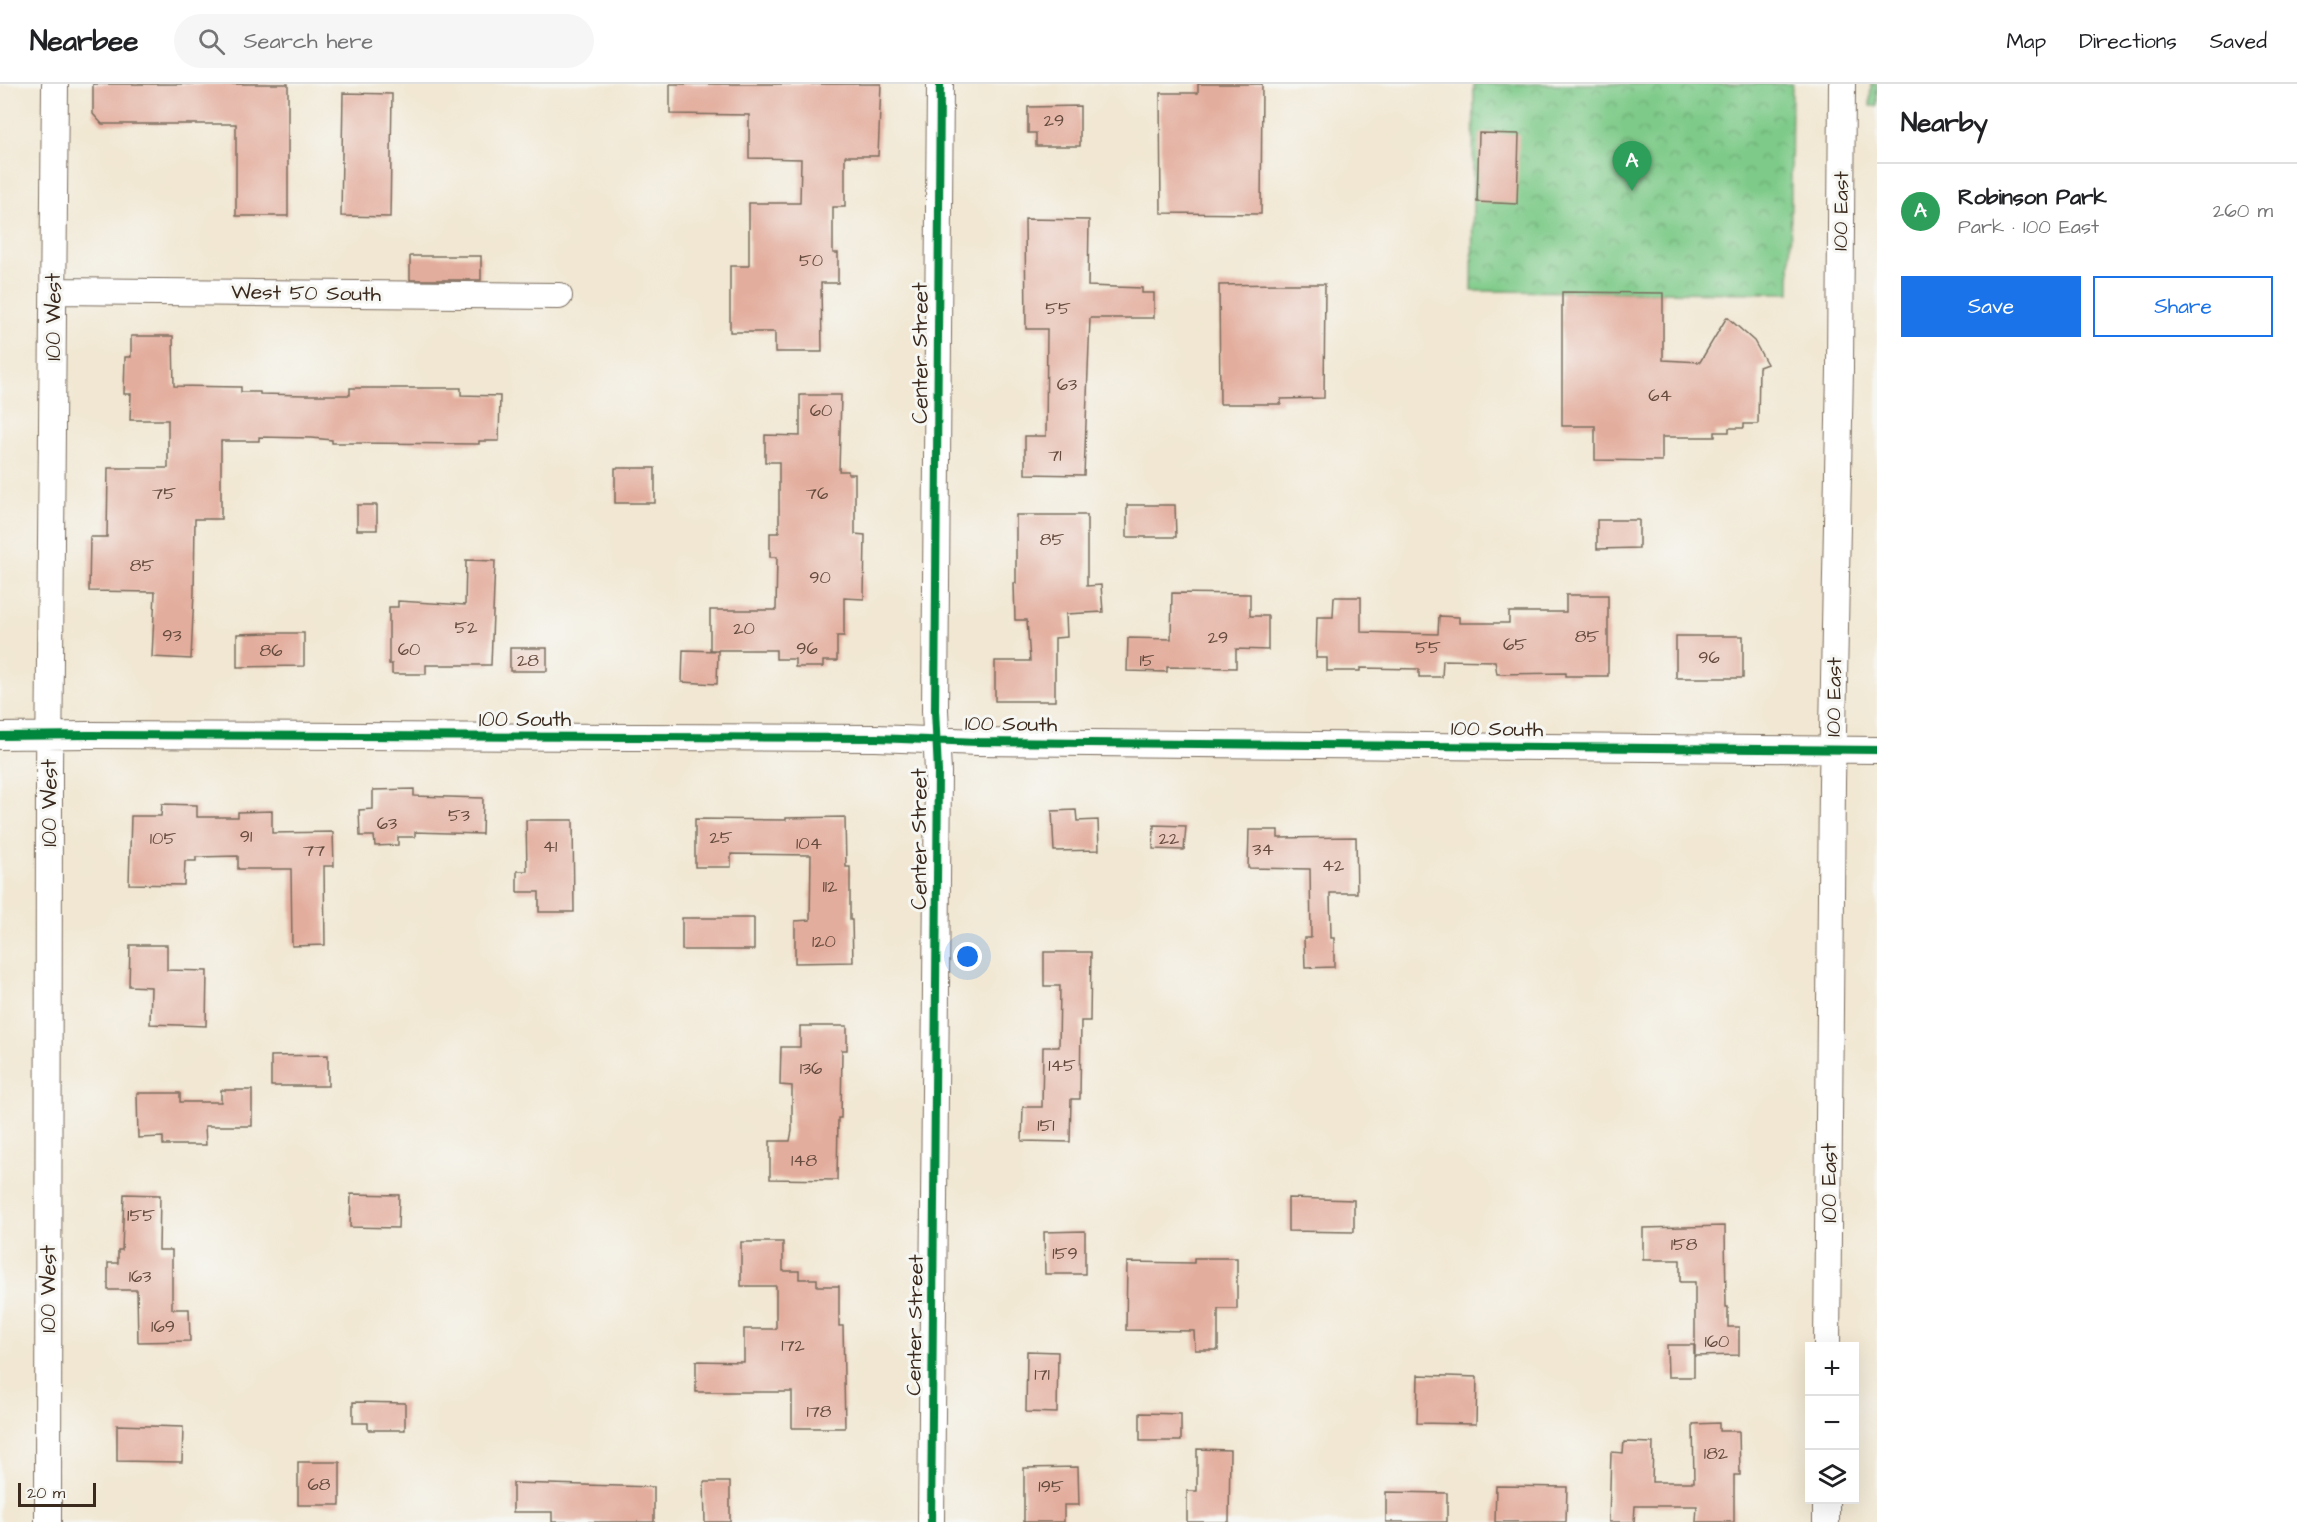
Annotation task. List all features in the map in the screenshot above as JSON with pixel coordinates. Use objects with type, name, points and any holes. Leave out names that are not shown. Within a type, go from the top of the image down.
[{"type":"street","name":"100 West","points":[[48,1522],[50,735],[55,84]]},
{"type":"street","name":"Center Street","points":[[932,1522],[940,84]]},
{"type":"street","name":"100 East","points":[[1827,1342],[1842,84]]},
{"type":"street","name":"West 50 South","points":[[53,291],[559,296]]},
{"type":"street","name":"100 South","points":[[0,736],[937,740],[1877,750]]},
{"type":"street","points":[[1826,1504],[1826,1522]]},
{"type":"green space","points":[[1474,84],[1792,84],[1790,293],[1472,291]]},
{"type":"green space","points":[[1871,84],[1877,84],[1877,106],[1870,106]]},
{"type":"building","points":[[93,84],[288,84],[288,216],[236,216],[236,124],[102,124],[93,114]]},
{"type":"building","points":[[670,84],[881,84],[878,156],[845,156],[845,207],[833,207],[833,253],[838,253],[838,283],[821,283],[822,352],[775,352],[775,332],[730,332],[730,266],[749,266],[749,203],[800,203],[801,159],[749,158],[749,115],[670,114]]},
{"type":"building","points":[[1198,84],[1262,84],[1261,214],[1161,213],[1160,93],[1198,93]]},
{"type":"building","points":[[343,93],[392,94],[390,217],[341,216]]},
{"type":"building","points":[[1080,106],[1080,146],[1036,146],[1036,133],[1028,133],[1028,107]]},
{"type":"building","points":[[1479,133],[1519,134],[1517,204],[1477,202]]},
{"type":"building","points":[[1025,219],[1089,220],[1088,286],[1142,288],[1142,293],[1154,293],[1154,318],[1090,318],[1084,475],[1025,474],[1025,436],[1046,436],[1047,329],[1026,329]]},
{"type":"building","points":[[410,256],[481,256],[481,280],[410,280]]},
{"type":"building","points":[[1325,284],[1324,398],[1281,399],[1281,404],[1220,404],[1219,285]]},
{"type":"building","points":[[1562,292],[1663,293],[1663,360],[1700,362],[1727,317],[1754,341],[1767,364],[1759,367],[1758,424],[1744,424],[1744,428],[1729,428],[1729,432],[1715,432],[1715,437],[1662,437],[1662,461],[1595,460],[1595,426],[1562,426]]},
{"type":"building","points":[[131,336],[173,336],[174,386],[241,387],[241,392],[306,395],[350,395],[350,388],[461,388],[461,395],[500,396],[499,441],[479,441],[479,444],[332,443],[332,440],[312,438],[259,437],[259,441],[221,441],[221,519],[195,519],[191,659],[152,657],[155,592],[89,591],[90,537],[107,537],[108,468],[168,468],[168,420],[130,420],[131,394],[124,394],[125,357],[131,357]]},
{"type":"building","points":[[800,395],[841,395],[839,471],[855,474],[855,534],[865,535],[864,599],[844,598],[844,636],[837,636],[837,661],[823,661],[823,667],[795,667],[795,659],[776,659],[776,650],[710,650],[710,610],[776,610],[777,557],[770,557],[770,533],[779,533],[779,462],[765,462],[765,435],[800,436]]},
{"type":"building","points":[[615,468],[655,468],[655,503],[615,503]]},
{"type":"building","points":[[357,505],[377,505],[377,530],[357,530]]},
{"type":"building","points":[[1127,505],[1175,505],[1176,537],[1127,537]]},
{"type":"building","points":[[1016,515],[1087,515],[1087,586],[1101,585],[1103,612],[1066,614],[1067,637],[1055,638],[1055,701],[995,701],[995,661],[1030,661],[1027,620],[1015,620]]},
{"type":"building","points":[[1597,520],[1639,520],[1639,548],[1597,549]]},
{"type":"building","points":[[466,560],[495,561],[491,665],[426,665],[426,674],[392,674],[392,664],[389,664],[389,607],[398,607],[398,601],[465,605]]},
{"type":"building","points":[[1172,593],[1250,594],[1250,616],[1268,616],[1268,650],[1236,649],[1236,668],[1167,667],[1167,672],[1127,671],[1128,638],[1171,639]]},
{"type":"building","points":[[1566,595],[1608,595],[1608,676],[1566,676],[1566,673],[1497,674],[1495,661],[1443,660],[1442,677],[1419,677],[1419,669],[1360,668],[1360,671],[1327,671],[1327,658],[1316,658],[1317,617],[1333,617],[1334,597],[1361,597],[1361,632],[1438,634],[1439,616],[1459,617],[1459,623],[1509,623],[1509,612],[1566,612]]},
{"type":"building","points":[[304,633],[304,666],[237,667],[237,634]]},
{"type":"building","points":[[1676,636],[1743,636],[1743,678],[1676,678]]},
{"type":"building","points":[[510,648],[547,648],[547,671],[510,671]]},
{"type":"building","points":[[683,650],[718,651],[717,684],[682,682]]},
{"type":"building","points":[[414,789],[414,796],[483,798],[482,834],[415,832],[415,837],[398,837],[398,845],[375,846],[374,836],[360,836],[359,810],[373,809],[373,790]]},
{"type":"building","points":[[162,804],[197,805],[197,817],[238,817],[238,812],[272,811],[272,833],[333,832],[334,866],[324,866],[325,945],[292,946],[291,869],[238,869],[238,856],[196,857],[196,861],[185,861],[184,885],[129,884],[131,816],[161,816]]},
{"type":"building","points":[[1076,810],[1077,821],[1098,820],[1099,850],[1054,851],[1052,811]]},
{"type":"building","points":[[845,817],[846,867],[850,867],[853,962],[795,963],[795,921],[810,920],[811,855],[731,854],[731,867],[695,867],[695,819],[786,820],[786,818]]},
{"type":"building","points":[[526,820],[573,820],[574,912],[539,912],[539,892],[517,892],[517,871],[527,871]]},
{"type":"building","points":[[1154,825],[1186,826],[1184,850],[1153,849]]},
{"type":"building","points":[[1249,830],[1278,830],[1278,838],[1356,837],[1357,893],[1330,893],[1334,967],[1305,968],[1304,938],[1311,938],[1310,869],[1248,868]]},
{"type":"building","points":[[682,918],[754,918],[754,950],[682,950]]},
{"type":"building","points":[[130,945],[167,945],[167,970],[207,971],[206,1026],[150,1024],[151,987],[129,986]]},
{"type":"building","points":[[1044,952],[1091,952],[1090,1021],[1081,1021],[1080,1099],[1071,1099],[1070,1142],[1022,1141],[1023,1107],[1042,1107],[1043,1047],[1059,1047],[1060,986],[1044,986]]},
{"type":"building","points":[[800,1026],[847,1026],[847,1050],[842,1050],[837,1180],[770,1179],[770,1141],[790,1141],[792,1131],[792,1086],[780,1085],[781,1047],[800,1047]]},
{"type":"building","points":[[328,1055],[328,1086],[271,1086],[271,1056]]},
{"type":"building","points":[[221,1090],[252,1090],[252,1126],[205,1126],[206,1145],[163,1145],[163,1137],[138,1138],[137,1093],[180,1093],[180,1102],[221,1102]]},
{"type":"building","points":[[124,1194],[160,1195],[159,1250],[172,1250],[172,1309],[189,1309],[190,1341],[138,1342],[137,1290],[108,1290],[108,1263],[118,1263],[118,1250],[122,1250]]},
{"type":"building","points":[[351,1194],[399,1195],[398,1228],[350,1227]]},
{"type":"building","points":[[1288,1198],[1354,1200],[1354,1232],[1288,1231]]},
{"type":"building","points":[[1725,1226],[1728,1327],[1739,1327],[1739,1355],[1695,1356],[1695,1282],[1680,1282],[1680,1260],[1643,1260],[1643,1228]]},
{"type":"building","points":[[1085,1231],[1085,1274],[1045,1274],[1044,1232]]},
{"type":"building","points":[[741,1242],[783,1242],[783,1271],[799,1271],[799,1279],[817,1279],[817,1286],[839,1286],[839,1326],[843,1326],[845,1428],[792,1428],[792,1392],[696,1392],[696,1361],[744,1362],[744,1329],[776,1329],[776,1286],[741,1286]]},
{"type":"building","points":[[1194,1258],[1237,1258],[1237,1309],[1218,1309],[1218,1350],[1195,1350],[1194,1331],[1126,1330],[1127,1262],[1194,1263]]},
{"type":"building","points":[[1667,1345],[1694,1345],[1694,1377],[1668,1377]]},
{"type":"building","points":[[1027,1351],[1058,1352],[1057,1413],[1026,1412]]},
{"type":"building","points":[[1418,1375],[1477,1377],[1476,1424],[1417,1423]]},
{"type":"building","points":[[353,1402],[405,1403],[405,1430],[368,1430],[368,1423],[353,1423]]},
{"type":"building","points":[[1140,1413],[1181,1414],[1181,1441],[1140,1441]]},
{"type":"building","points":[[1719,1423],[1719,1431],[1739,1431],[1740,1475],[1734,1475],[1734,1522],[1696,1522],[1697,1506],[1635,1506],[1634,1522],[1609,1522],[1611,1452],[1623,1453],[1624,1442],[1653,1443],[1652,1482],[1694,1482],[1693,1424]]},
{"type":"building","points":[[117,1425],[183,1427],[182,1462],[117,1461]]},
{"type":"building","points":[[1197,1449],[1230,1450],[1229,1522],[1187,1522],[1187,1491],[1197,1491]]},
{"type":"building","points":[[298,1462],[340,1462],[340,1505],[298,1505]]},
{"type":"building","points":[[1078,1467],[1079,1505],[1064,1505],[1064,1522],[1024,1522],[1024,1468]]},
{"type":"building","points":[[704,1482],[730,1482],[730,1522],[705,1522]]},
{"type":"building","points":[[513,1483],[654,1487],[654,1522],[552,1522],[552,1512],[513,1512]]},
{"type":"building","points":[[1496,1486],[1567,1487],[1566,1522],[1495,1522]]},
{"type":"building","points":[[1386,1492],[1447,1493],[1447,1522],[1386,1522]]},
{"type":"cycle path","points":[[931,1522],[938,772],[935,710],[940,84]]},
{"type":"cycle path","points":[[0,736],[876,738],[978,742],[1877,750]]},
{"type":"place","name":"Robinson Park","points":[[1632,191]]}]
